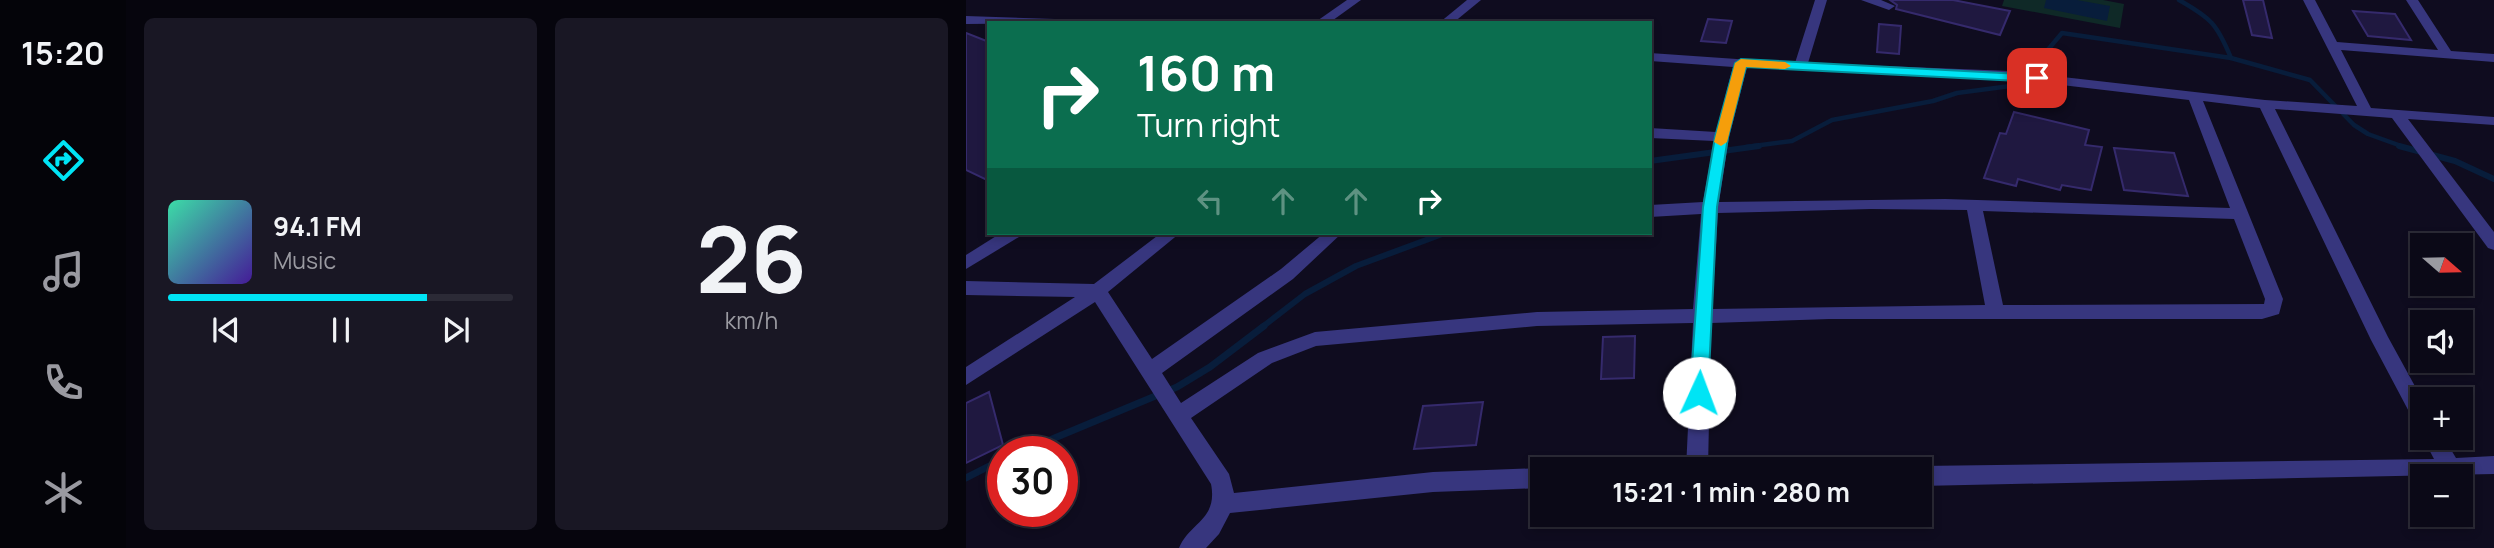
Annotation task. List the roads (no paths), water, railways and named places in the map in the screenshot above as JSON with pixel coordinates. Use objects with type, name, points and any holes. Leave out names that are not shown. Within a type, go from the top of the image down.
[{"type":"street","points":[[1323,21],[1355,0]]},
{"type":"street","points":[[1448,21],[1475,0]]},
{"type":"street","points":[[1800,66],[1821,0]]},
{"type":"street","points":[[1867,0],[1889,6]]},
{"type":"street","points":[[2309,0],[2358,111]]},
{"type":"street","points":[[2412,0],[2447,54]]},
{"type":"street","points":[[966,20],[996,21]]},
{"type":"street","points":[[2330,45],[2494,58]]},
{"type":"street","points":[[1652,57],[2013,76],[2264,104],[2494,121]]},
{"type":"street","points":[[1697,457],[1702,316],[1710,207],[1720,147],[1741,63]]},
{"type":"street","points":[[1176,410],[1265,358],[1293,345],[1315,339],[1393,330],[1537,319],[1829,312],[2270,311],[2275,306],[2274,299],[2195,97]]},
{"type":"street","points":[[2264,104],[2380,340],[2410,395]]},
{"type":"street","points":[[2396,113],[2494,244]]},
{"type":"street","points":[[1652,133],[1720,147]]},
{"type":"street","points":[[1652,211],[1710,207],[1974,205],[2241,214]]},
{"type":"street","points":[[1974,205],[1995,312]]},
{"type":"street","points":[[966,263],[1010,235]]},
{"type":"street","points":[[966,377],[1098,291],[1169,235]]},
{"type":"street","points":[[1152,374],[1287,274],[1332,235]]},
{"type":"street","points":[[966,288],[1098,291]]},
{"type":"street","points":[[1098,291],[1221,481],[1224,505],[1208,533],[1190,548]]},
{"type":"street","points":[[2473,467],[2494,466]]},
{"type":"street","points":[[1932,476],[2410,469]]},
{"type":"street","points":[[1224,505],[1433,481],[1530,478]]},
{"type":"water","points":[[2046,0],[2077,0],[2110,6],[2107,21],[2044,8]]},
{"type":"waterway","points":[[2179,0],[2212,23],[2231,58]]},
{"type":"waterway","points":[[1746,147],[1792,141],[1832,120],[1933,101],[1957,93],[2018,85],[2062,33],[2231,58]]},
{"type":"waterway","points":[[2231,58],[2310,80],[2354,125],[2368,134],[2404,147]]},
{"type":"waterway","points":[[1652,161],[1759,146]]},
{"type":"waterway","points":[[2399,146],[2455,161],[2494,179]]},
{"type":"waterway","points":[[1261,328],[1305,294],[1356,266],[1440,235]]},
{"type":"waterway","points":[[1059,436],[1177,387],[1210,367],[1264,326]]},
{"type":"waterway","points":[[966,478],[987,467]]}]
